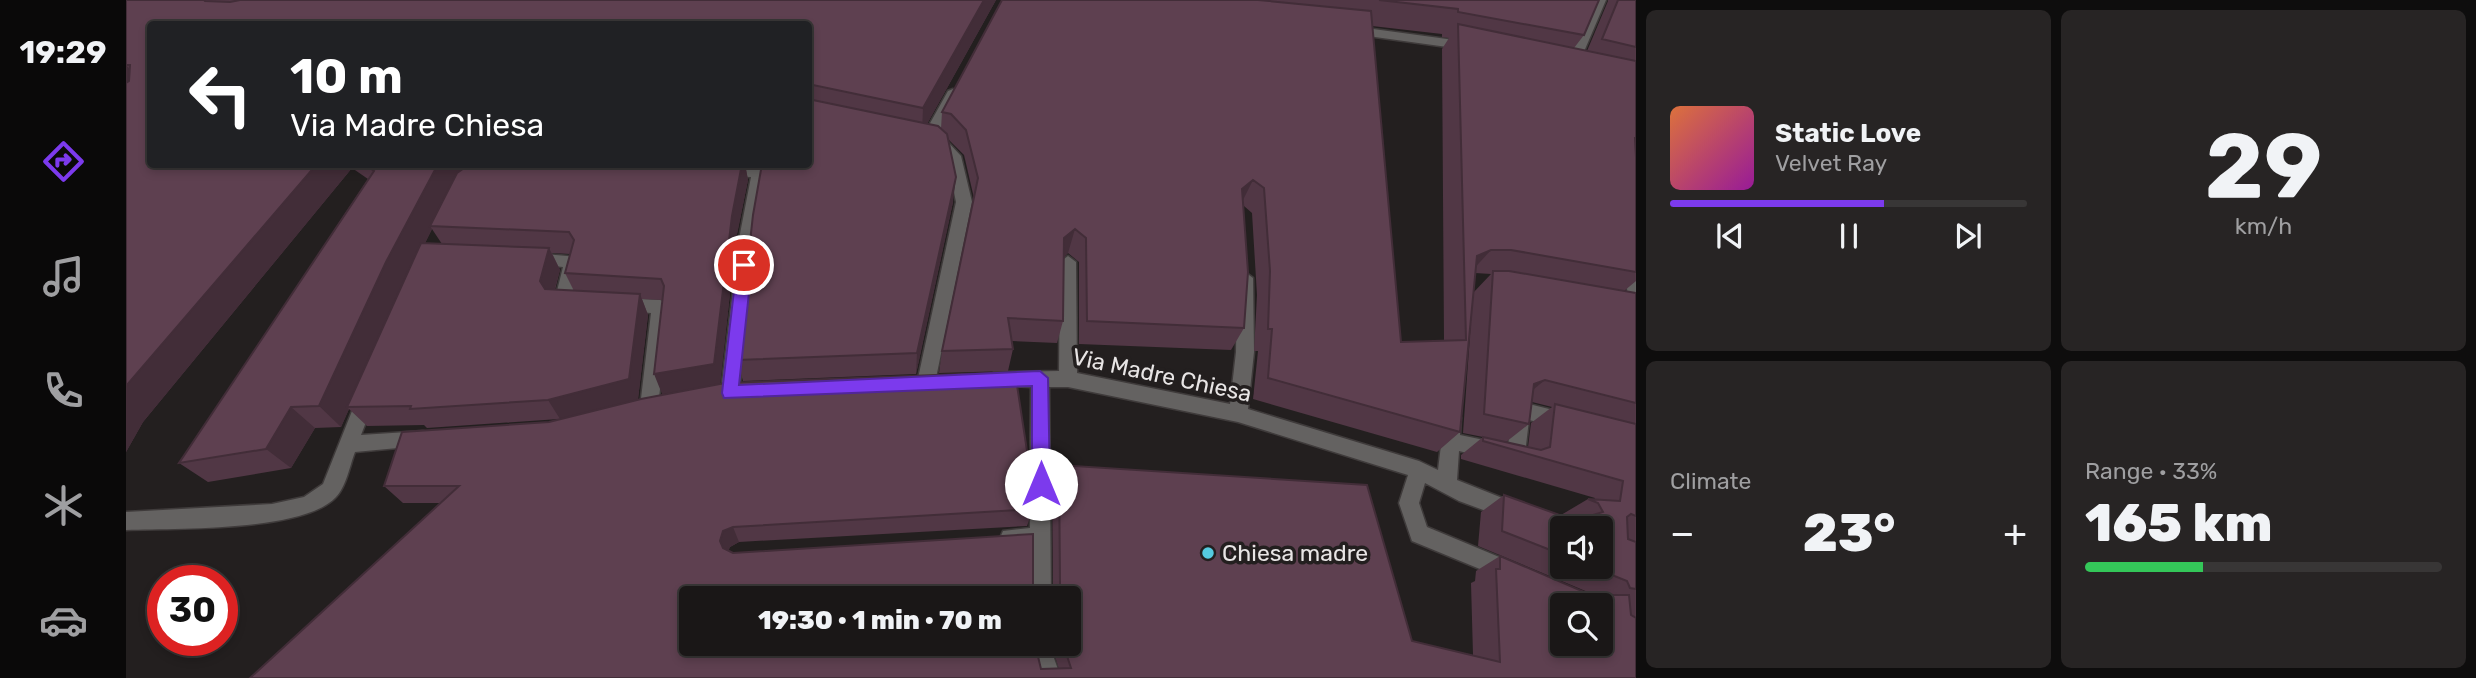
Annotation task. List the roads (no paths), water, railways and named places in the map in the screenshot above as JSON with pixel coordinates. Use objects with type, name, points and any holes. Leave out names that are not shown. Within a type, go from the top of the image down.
[{"type":"street","points":[[1570,68],[1600,0]]},
{"type":"street","points":[[1339,29],[1482,48]]},
{"type":"street","points":[[952,382],[920,384],[964,202],[954,156],[927,143],[962,77]]},
{"type":"street","points":[[708,171],[760,168],[747,239],[730,393]]},
{"type":"street","points":[[1632,236],[1632,306]]},
{"type":"street","points":[[1238,414],[1246,306],[1244,254]]},
{"type":"street","points":[[520,259],[573,261],[562,303],[660,307],[650,408]]},
{"type":"street","points":[[1068,262],[1068,379]]},
{"type":"street","points":[[1040,378],[1040,586]]},
{"type":"street","name":"Via Madre Chiesa","points":[[977,381],[1068,379],[1238,414],[1419,470],[1466,495],[1527,517]]},
{"type":"street","points":[[126,521],[272,513],[308,505],[330,490],[373,381]]},
{"type":"street","points":[[1447,485],[1453,401]]},
{"type":"street","points":[[1450,441],[1517,456],[1521,410],[1585,426]]},
{"type":"street","points":[[346,444],[440,438]]},
{"type":"street","points":[[1419,470],[1409,503],[1419,534],[1528,578]]},
{"type":"street","points":[[986,540],[1041,537]]},
{"type":"street","points":[[1042,656],[1049,678]]},
{"type":"place","name":"Chiesa madre","points":[[1208,553]]}]
